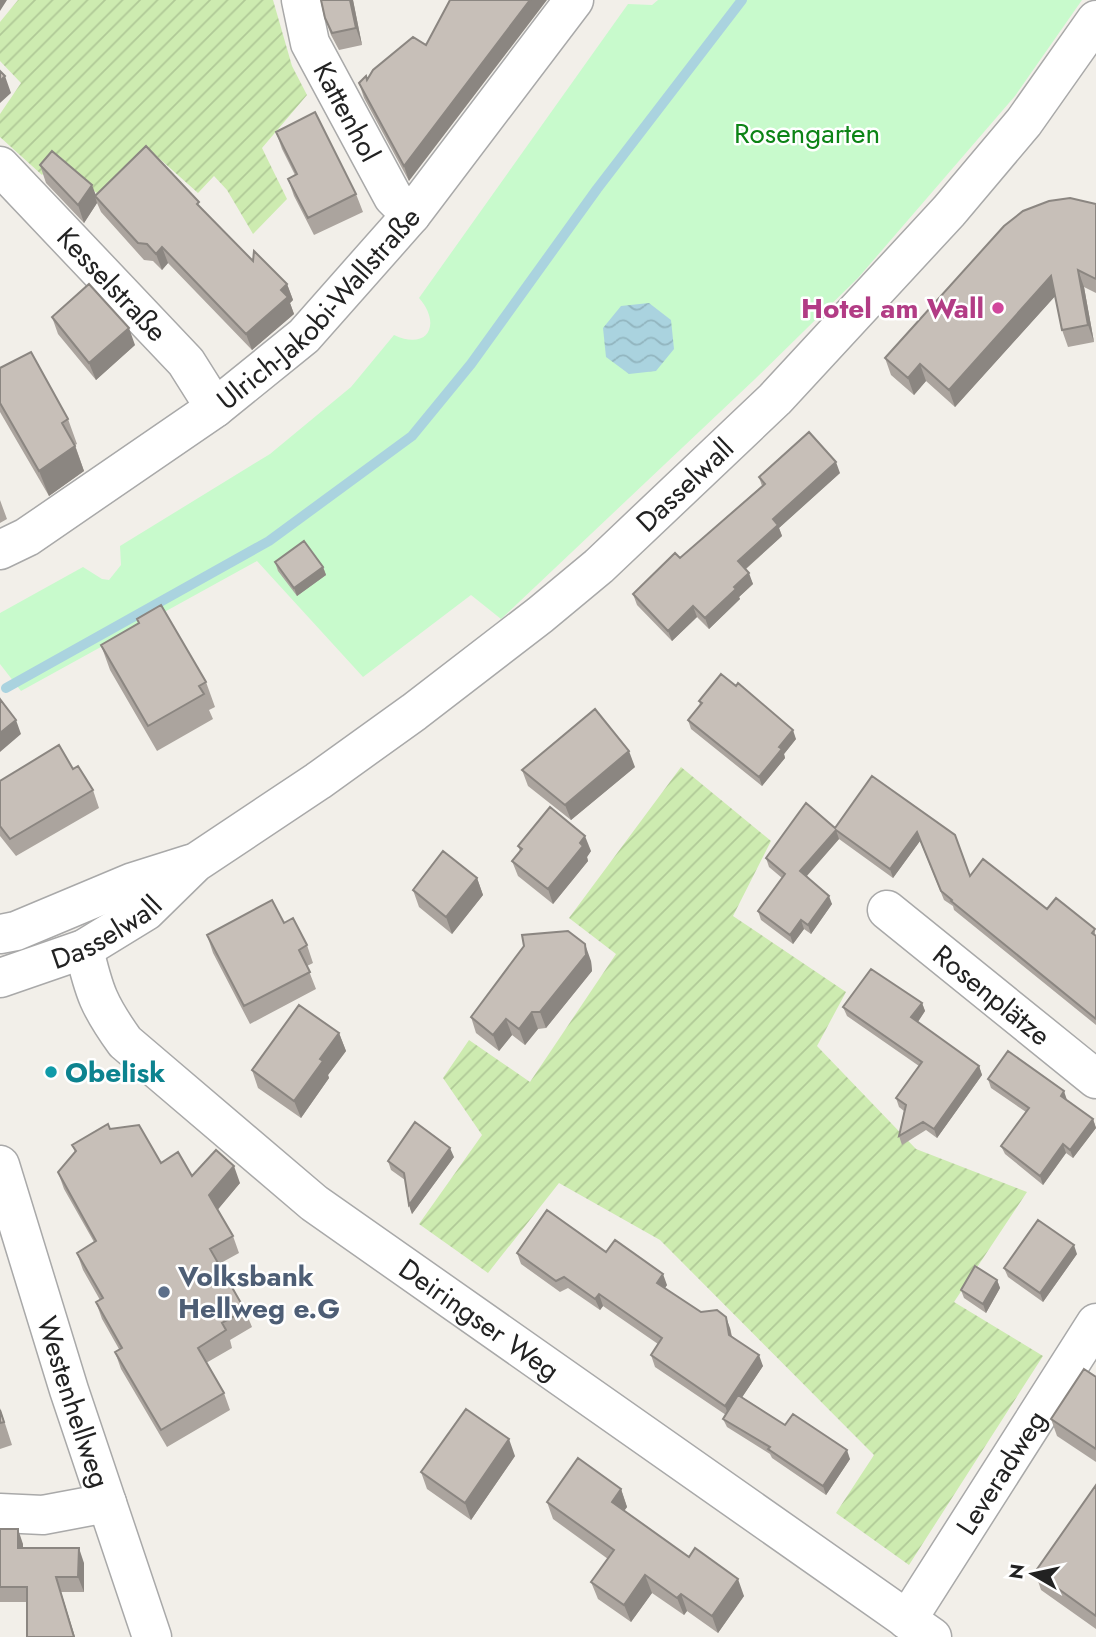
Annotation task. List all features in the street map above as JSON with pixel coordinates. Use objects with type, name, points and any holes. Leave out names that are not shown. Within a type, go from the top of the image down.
[{"type":"street","name":"Kattenhol","points":[[301,0],[310,43],[393,197],[411,215]]},
{"type":"street","name":"Ulrich-Jakobi-Wallstraße","points":[[0,550],[27,537],[215,408],[304,336],[411,215],[574,0]]},
{"type":"street","name":"Dasselwall","points":[[0,978],[84,948],[146,911],[195,863],[414,712],[599,566],[775,399],[833,339],[949,211],[1016,131],[1096,20]]},
{"type":"street","name":"Kesselstraße","points":[[0,166],[186,362],[215,408]]},
{"type":"street","name":"Dasselwall","points":[[0,934],[16,931],[133,882],[195,863]]},
{"type":"street","name":"Rosenplätze","points":[[887,910],[1096,1079]]},
{"type":"street","name":"Deiringser Weg","points":[[84,948],[96,996],[125,1042],[314,1202],[920,1629]]},
{"type":"street","name":"Westenhellweg","points":[[0,1165],[54,1341],[152,1637]]},
{"type":"street","name":"Leveradweg","points":[[920,1629],[1096,1324]]},
{"type":"street","points":[[0,1513],[43,1515],[107,1503]]},
{"type":"green space","points":[[18,0],[273,0],[292,66],[307,95],[262,148],[287,199],[253,234],[227,190],[214,176],[198,193],[152,152],[100,196],[58,159],[42,175],[0,137],[0,114],[21,83],[0,61],[0,22]]},
{"type":"green space","name":"Rosengarten","points":[[658,0],[1082,0],[1015,96],[858,278],[501,619],[471,595],[363,677],[257,561],[21,691],[0,664],[0,613],[83,567],[102,579],[109,580],[121,565],[120,546],[270,454],[351,387],[394,335],[415,340],[423,337],[428,332],[430,317],[419,298],[628,4],[652,5]]},
{"type":"green space","points":[[681,767],[771,841],[733,916],[846,992],[817,1046],[916,1149],[1027,1192],[954,1302],[1043,1356],[909,1565],[836,1513],[874,1455],[660,1240],[559,1183],[488,1273],[419,1224],[482,1135],[443,1078],[469,1040],[530,1082],[616,954],[569,918]]},
{"type":"water","points":[[649,303],[671,320],[674,349],[656,371],[629,374],[606,357],[603,328],[621,306]]},
{"type":"building","points":[[321,0],[350,0],[356,28],[332,33]]},
{"type":"building","points":[[450,0],[530,0],[404,166],[359,83],[366,76],[367,80],[373,70],[413,37],[426,45]]},
{"type":"building","points":[[315,112],[356,194],[308,218],[288,179],[297,174],[276,132]]},
{"type":"building","points":[[146,146],[199,202],[197,204],[253,261],[254,251],[287,284],[281,290],[288,297],[246,334],[162,247],[156,254],[147,244],[138,243],[95,196]]},
{"type":"building","points":[[52,151],[92,185],[78,205],[40,165]]},
{"type":"building","name":"Hotel am Wall","points":[[1070,198],[1096,204],[1096,279],[1078,270],[1088,325],[1062,330],[1051,276],[949,390],[920,364],[908,378],[885,358],[1004,226],[1023,211],[1049,201]]},
{"type":"building","points":[[89,284],[129,328],[89,363],[52,317]]},
{"type":"building","points":[[31,352],[68,419],[62,423],[75,446],[39,471],[0,403],[0,368]]},
{"type":"building","points":[[809,432],[836,462],[773,519],[778,525],[738,561],[749,573],[734,587],[736,589],[705,618],[693,606],[668,631],[633,594],[675,553],[680,558],[765,484],[759,477]]},
{"type":"building","points":[[304,541],[323,567],[294,588],[275,562]]},
{"type":"building","points":[[161,605],[206,682],[199,686],[204,694],[148,726],[101,645],[139,623],[137,619]]},
{"type":"building","points":[[721,674],[736,686],[738,683],[793,730],[779,747],[782,749],[759,777],[688,720],[702,703],[699,701]]},
{"type":"building","points":[[0,699],[16,720],[0,733]]},
{"type":"building","points":[[595,709],[629,751],[565,805],[522,770]]},
{"type":"building","points":[[59,745],[73,769],[78,766],[93,790],[10,839],[0,826],[0,781]]},
{"type":"building","points":[[872,776],[955,835],[970,876],[983,859],[1047,909],[1056,898],[1095,929],[1092,933],[1096,936],[1096,1019],[941,891],[917,832],[890,869],[836,830],[800,871],[829,896],[808,925],[801,920],[790,935],[758,911],[785,874],[766,858],[806,803],[835,828]]},
{"type":"building","points":[[550,807],[585,836],[580,843],[583,846],[548,889],[512,861],[522,849],[518,846]]},
{"type":"building","points":[[443,851],[477,878],[446,917],[413,890]]},
{"type":"building","points":[[272,900],[284,923],[293,918],[307,945],[299,950],[310,972],[244,1006],[207,935]]},
{"type":"building","points":[[568,931],[585,944],[586,955],[540,1012],[532,1012],[519,1029],[506,1019],[493,1035],[471,1017],[524,946],[522,935]]},
{"type":"building","points":[[871,969],[922,1003],[911,1017],[979,1066],[934,1129],[923,1122],[899,1136],[906,1105],[896,1098],[922,1062],[843,1007]]},
{"type":"building","points":[[299,1005],[339,1033],[320,1059],[323,1061],[294,1101],[252,1070]]},
{"type":"building","points":[[1008,1051],[1064,1091],[1061,1096],[1093,1119],[1070,1150],[1063,1144],[1040,1176],[1001,1146],[1029,1108],[988,1079]]},
{"type":"building","points":[[415,1122],[450,1148],[409,1205],[404,1173],[388,1161]]},
{"type":"building","name":"Volksbank Hellweg e.G","points":[[108,1124],[110,1129],[139,1125],[161,1163],[178,1152],[192,1176],[216,1150],[234,1166],[209,1195],[233,1236],[210,1249],[245,1310],[222,1323],[226,1330],[198,1348],[224,1393],[161,1430],[115,1352],[122,1348],[96,1302],[103,1298],[77,1253],[96,1241],[58,1172],[76,1151],[72,1145]]},
{"type":"building","points":[[547,1210],[606,1252],[615,1240],[663,1274],[657,1283],[701,1312],[717,1310],[726,1317],[729,1335],[759,1355],[725,1406],[651,1355],[662,1338],[599,1294],[595,1299],[564,1277],[556,1281],[517,1253]]},
{"type":"building","points":[[1038,1220],[1074,1245],[1040,1293],[1004,1268]]},
{"type":"building","points":[[975,1266],[997,1280],[983,1304],[961,1290]]},
{"type":"building","points":[[1084,1369],[1096,1377],[1096,1449],[1051,1419]]},
{"type":"building","points":[[738,1395],[785,1425],[793,1414],[847,1450],[823,1486],[768,1449],[770,1447],[723,1419]]},
{"type":"building","points":[[466,1409],[509,1439],[465,1503],[421,1472]]},
{"type":"building","points":[[578,1458],[621,1489],[612,1502],[689,1557],[695,1548],[738,1579],[712,1616],[681,1594],[677,1598],[645,1575],[624,1605],[591,1582],[614,1550],[547,1502]]},
{"type":"building","points":[[1096,1485],[1096,1616],[1035,1572]]},
{"type":"building","points":[[0,1529],[18,1529],[18,1548],[79,1548],[78,1577],[56,1577],[74,1637],[27,1637],[27,1587],[0,1587]]},
{"type":"waterway","points":[[6,688],[269,541],[412,436],[471,364],[597,189],[742,0]]},
{"type":"place","name":"Hotel am Wall","points":[[998,308]]},
{"type":"place","name":"Obelisk","points":[[51,1072]]},
{"type":"place","name":"Volksbank Hellweg e.G","points":[[164,1292]]}]
